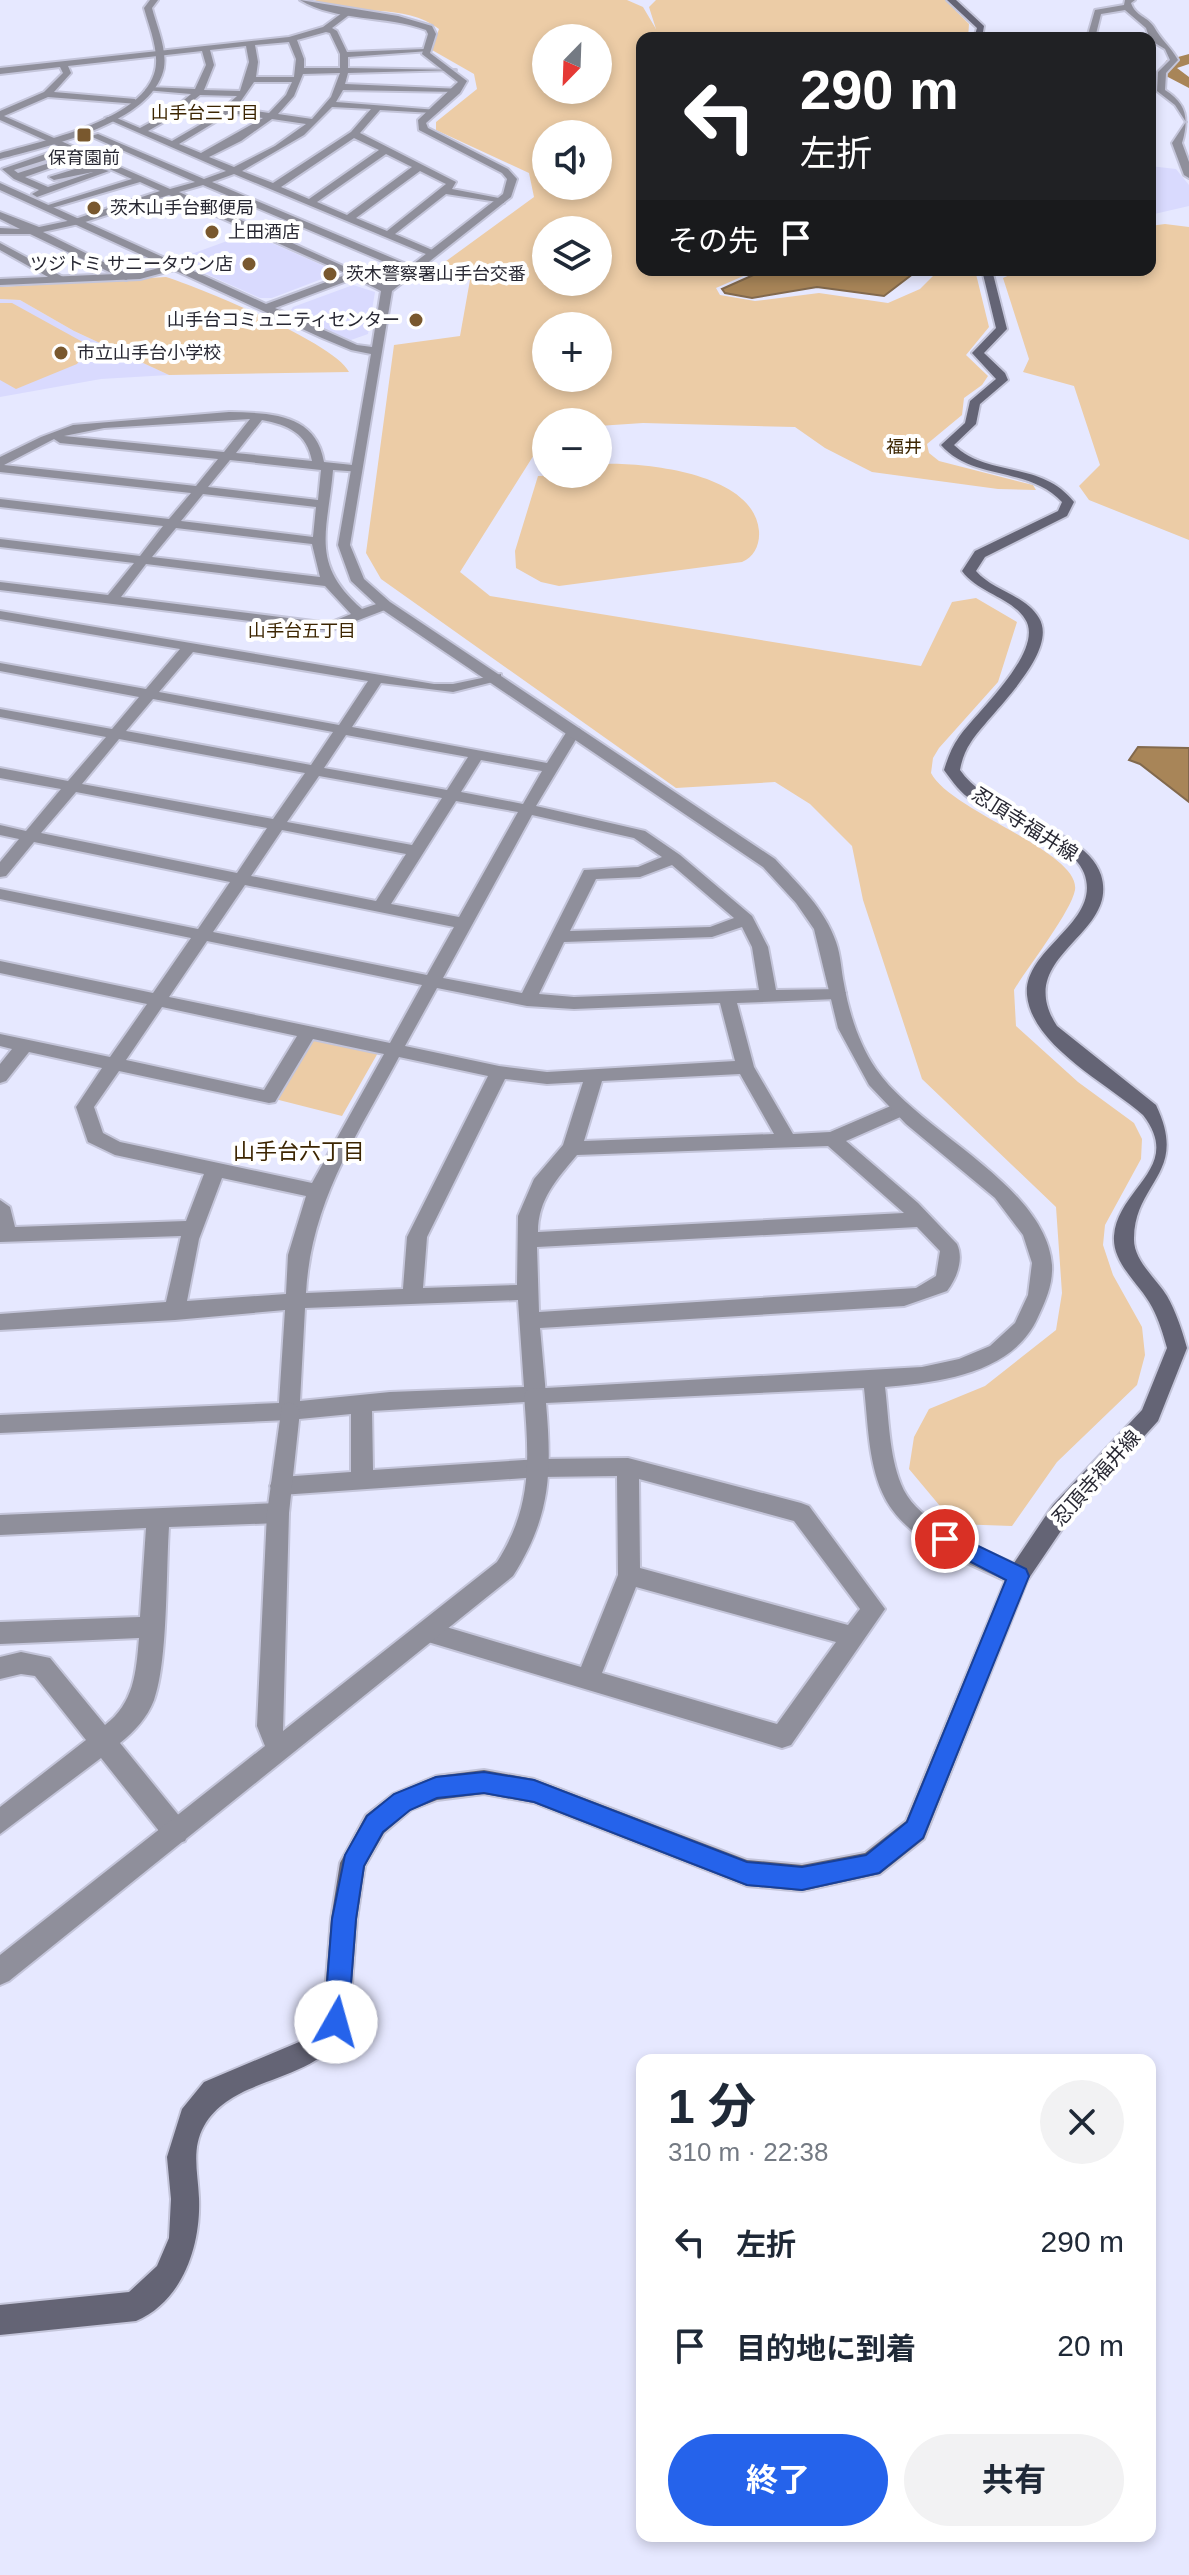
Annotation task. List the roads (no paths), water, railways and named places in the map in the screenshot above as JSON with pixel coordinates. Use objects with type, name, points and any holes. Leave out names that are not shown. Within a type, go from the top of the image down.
[{"type":"main road","points":[[951,0],[981,28],[980,32]]},
{"type":"main road","name":"忍頂寺福井線","points":[[0,2320],[102,2312],[136,2306],[168,2276],[183,2238],[185,2199],[181,2157],[192,2119],[214,2092],[309,2052],[336,2022],[344,1919],[353,1863],[375,1824],[402,1802],[436,1788],[484,1782],[534,1791],[747,1873],[802,1878],[871,1865],[915,1830],[1018,1576],[1061,1512],[1151,1415],[1177,1348],[1158,1299],[1126,1251],[1124,1235],[1148,1184],[1164,1163],[1169,1144],[1161,1125],[1144,1104],[1063,1042],[1040,1010],[1035,993],[1040,975],[1088,910],[1096,893],[1094,875],[1088,863],[1065,847],[970,791],[952,770],[956,751],[1011,685],[1036,630],[1034,619],[1025,610],[975,581],[969,571],[972,562],[980,554],[1063,513],[1068,502],[1062,491],[1046,481],[966,458],[951,451],[947,445],[969,428],[976,415],[974,403],[977,398],[1002,380],[1001,375],[978,353],[1002,329],[989,276]]},
{"type":"street","points":[[0,156],[109,118],[149,90],[158,76],[158,54],[148,8],[154,0]]},
{"type":"street","points":[[304,0],[319,7],[396,17],[429,28],[432,34],[425,51]]},
{"type":"street","points":[[1093,32],[1098,12],[1130,3],[1130,12],[1150,27],[1151,32]]},
{"type":"street","points":[[0,71],[292,38],[326,29],[349,12]]},
{"type":"street","points":[[0,231],[34,232],[81,222],[235,171],[296,135],[331,104],[347,71],[346,55],[333,31],[326,29]]},
{"type":"street","points":[[201,157],[237,139],[271,116],[290,95],[299,76],[299,52],[292,38]]},
{"type":"street","points":[[1156,40],[1171,52],[1174,60],[1162,72],[1161,91],[1179,103],[1189,123],[1177,143],[1189,175]]},
{"type":"street","points":[[171,145],[228,110],[243,94],[255,61],[250,43]]},
{"type":"street","points":[[140,131],[178,110],[197,92],[209,73],[205,48]]},
{"type":"street","points":[[0,1424],[289,1411],[361,1404],[788,1381],[874,1381],[929,1374],[974,1363],[1008,1344],[1034,1313],[1044,1266],[1030,1229],[1002,1195],[899,1110],[873,1079],[854,1046],[837,993],[829,944],[821,927],[806,904],[769,863],[385,605],[358,581],[344,545],[387,290],[501,201],[513,187],[512,179],[505,171],[424,130],[421,122],[463,81],[452,70],[425,51],[346,55]]},
{"type":"street","points":[[0,115],[47,94],[67,73],[63,65]]},
{"type":"street","points":[[251,79],[347,71],[452,70]]},
{"type":"street","points":[[341,87],[458,89]]},
{"type":"street","points":[[149,90],[243,94]]},
{"type":"street","points":[[47,94],[135,102]]},
{"type":"street","points":[[331,104],[433,110]]},
{"type":"street","points":[[274,187],[354,134],[377,107]]},
{"type":"street","points":[[228,110],[314,122]]},
{"type":"street","points":[[0,115],[387,290]]},
{"type":"street","points":[[109,118],[433,254]]},
{"type":"street","points":[[0,128],[14,123]]},
{"type":"street","points":[[63,145],[127,126]]},
{"type":"street","points":[[354,134],[453,184],[388,235]]},
{"type":"street","points":[[296,135],[311,138]]},
{"type":"street","points":[[95,136],[412,270]]},
{"type":"street","points":[[326,140],[341,142]]},
{"type":"street","points":[[311,202],[386,150]]},
{"type":"street","points":[[17,177],[70,157],[54,154],[7,169],[17,177],[49,191]]},
{"type":"street","points":[[349,218],[420,166]]},
{"type":"street","points":[[26,198],[104,171],[88,168],[32,184]]},
{"type":"street","points":[[48,208],[140,179]]},
{"type":"street","points":[[0,186],[326,336],[355,348],[375,351]]},
{"type":"street","points":[[445,191],[501,201]]},
{"type":"street","points":[[0,215],[126,277]]},
{"type":"street","points":[[0,246],[61,280]]},
{"type":"street","points":[[2,281],[151,275],[174,267]]},
{"type":"street","points":[[266,308],[356,274]]},
{"type":"street","points":[[326,336],[360,365],[369,383]]},
{"type":"street","points":[[0,465],[53,438],[83,427],[229,414],[285,421],[308,434],[320,455],[323,504],[316,541],[326,582],[360,615]]},
{"type":"street","points":[[111,600],[259,416]]},
{"type":"street","points":[[53,438],[358,469]]},
{"type":"street","points":[[0,465],[35,472],[323,504]]},
{"type":"street","points":[[24,482],[35,472]]},
{"type":"street","points":[[1,504],[14,493]]},
{"type":"street","points":[[1,504],[316,541]]},
{"type":"street","points":[[0,543],[326,582]]},
{"type":"street","points":[[0,586],[330,627],[385,605]]},
{"type":"street","points":[[0,630],[6,616],[443,688],[496,677]]},
{"type":"street","points":[[0,872],[189,647]]},
{"type":"street","points":[[0,667],[552,768]]},
{"type":"street","points":[[317,1191],[115,1148],[95,1137],[85,1107],[377,679]]},
{"type":"street","points":[[0,713],[527,809],[639,834],[674,858],[746,920],[760,947],[768,995]]},
{"type":"street","points":[[278,1748],[269,1726],[278,1513],[289,1411],[298,1255],[317,1191],[527,809],[574,731]]},
{"type":"street","points":[[382,905],[478,753]]},
{"type":"street","points":[[0,773],[417,851]]},
{"type":"street","points":[[0,830],[465,924]]},
{"type":"street","points":[[527,1000],[590,874],[640,872],[674,858]]},
{"type":"street","points":[[0,894],[433,984],[527,1000],[574,1003],[837,993]]},
{"type":"street","points":[[556,937],[712,932],[746,920]]},
{"type":"street","points":[[0,967],[499,1072],[547,1078],[745,1067]]},
{"type":"street","points":[[727,997],[745,1067],[787,1140]]},
{"type":"street","points":[[0,1040],[269,1097],[308,1032]]},
{"type":"street","points":[[0,1077],[25,1045]]},
{"type":"street","points":[[412,1296],[417,1237],[499,1072]]},
{"type":"street","points":[[0,1972],[505,1569],[526,1541],[540,1495],[527,1292],[528,1216],[541,1184],[572,1148],[594,1077]]},
{"type":"street","points":[[572,1148],[832,1139],[899,1110]]},
{"type":"street","points":[[530,1321],[891,1299],[934,1292],[949,1275],[950,1249],[922,1219],[832,1139]]},
{"type":"street","points":[[175,1312],[181,1262],[190,1228],[216,1169]]},
{"type":"street","points":[[0,1207],[4,1235],[190,1228]]},
{"type":"street","points":[[527,1240],[922,1219]]},
{"type":"street","points":[[0,1322],[175,1312],[294,1301],[527,1292]]},
{"type":"street","points":[[874,1381],[884,1464],[893,1494],[911,1516],[945,1539],[1018,1576]]},
{"type":"street","points":[[361,1404],[362,1480]]},
{"type":"street","points":[[281,1486],[540,1468],[628,1467],[787,1507],[808,1517],[872,1603],[873,1609],[782,1737],[426,1632]]},
{"type":"street","points":[[587,1681],[629,1575],[628,1467]]},
{"type":"street","points":[[0,1525],[278,1513]]},
{"type":"street","points":[[0,1822],[128,1722],[143,1697],[152,1627],[158,1520]]},
{"type":"street","points":[[629,1575],[854,1637]]},
{"type":"street","points":[[0,1633],[152,1627]]},
{"type":"street","points":[[0,1668],[21,1663],[42,1666],[176,1832]]},
{"type":"waterway","points":[[1189,59],[1172,63],[1169,68],[1171,73],[1189,83]]},
{"type":"place","name":"保育園前","points":[[84,135]]},
{"type":"place","name":"茨木山手台郵便局","points":[[94,208]]},
{"type":"place","name":"上田酒店","points":[[212,232]]},
{"type":"place","name":"ツジトミ サニータウン店","points":[[249,264]]},
{"type":"place","name":"茨木警察署山手台交番","points":[[330,274]]},
{"type":"place","name":"山手台コミュニティセンター","points":[[416,320]]},
{"type":"place","name":"市立山手台小学校","points":[[61,353]]},
{"type":"district","name":"山手台三丁目","points":[[205,113]]},
{"type":"district","name":"福井","points":[[904,447]]},
{"type":"district","name":"山手台五丁目","points":[[302,631]]},
{"type":"district","name":"山手台六丁目","points":[[299,1151]]}]
